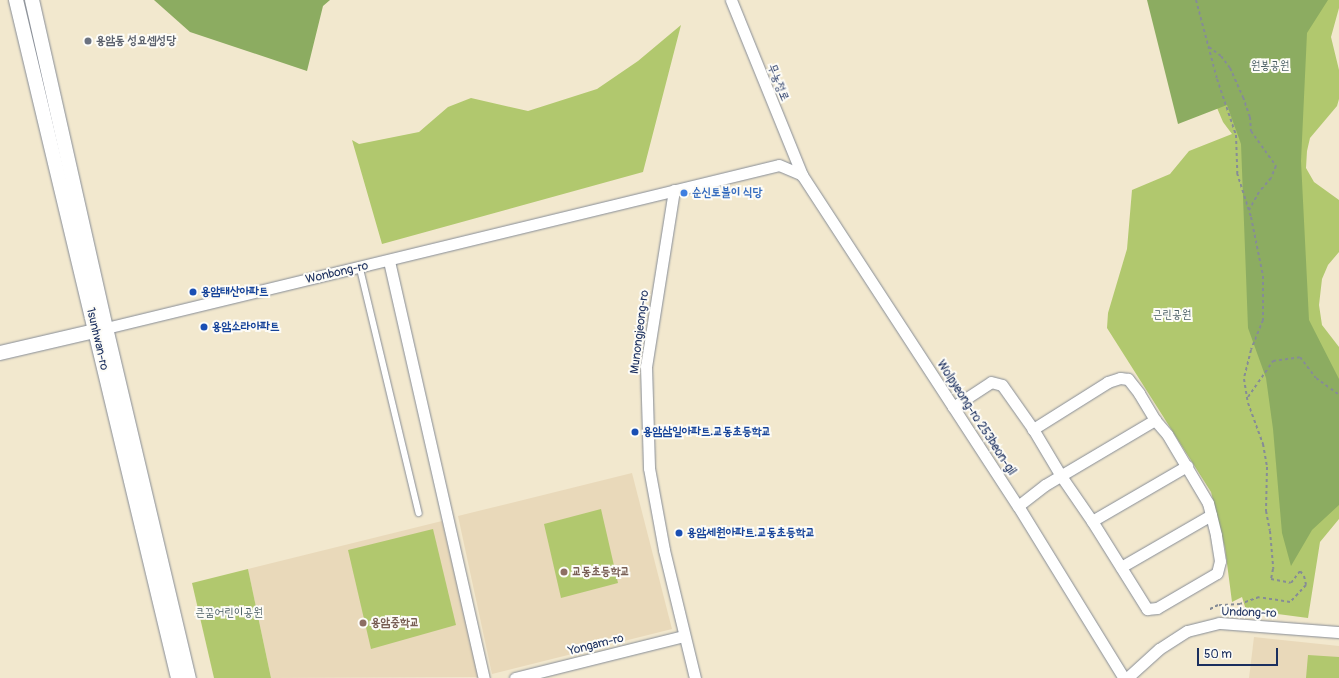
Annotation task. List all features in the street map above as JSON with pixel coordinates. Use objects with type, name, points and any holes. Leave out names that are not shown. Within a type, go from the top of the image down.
[{"type":"street","name":"1sunhwan-ro","points":[[16,0],[189,678]]},
{"type":"street","name":"1sunhwan-ro","points":[[32,0],[100,329],[178,678]]},
{"type":"street","name":"무농정로","points":[[731,0],[802,175]]},
{"type":"street","points":[[674,190],[779,165],[802,175]]},
{"type":"street","name":"Wolpyeong-ro 253beon-gil","points":[[802,175],[1018,506],[1126,678]]},
{"type":"street","name":"Wonbong-ro","points":[[0,353],[389,261],[674,190]]},
{"type":"street","name":"Munongjeong-ro","points":[[674,190],[646,366],[649,468],[664,550],[695,678]]},
{"type":"street","points":[[389,261],[484,678]]},
{"type":"street","points":[[953,407],[991,382],[1002,385],[1033,429],[1061,476],[1092,521],[1147,609],[1156,608],[1217,573],[1220,561],[1208,502],[1167,434],[1155,420],[1139,393],[1128,379],[1120,378],[1108,382],[1033,429]]},
{"type":"street","points":[[1018,506],[1061,476],[1155,420]]},
{"type":"street","points":[[1092,521],[1187,466]]},
{"type":"street","points":[[1121,567],[1211,515]]},
{"type":"street","name":"Undong-ro","points":[[1126,678],[1159,649],[1187,631],[1219,623],[1339,632]]},
{"type":"street","name":"Yongam-ro","points":[[515,678],[684,636]]},
{"type":"lane","points":[[360,267],[419,513]]},
{"type":"path","points":[[1196,0],[1228,116],[1236,135],[1237,173],[1259,248],[1263,276],[1263,320],[1251,350],[1244,379],[1247,398],[1263,444],[1267,467],[1266,511],[1270,531],[1273,569],[1272,579],[1291,583],[1300,571],[1304,576],[1306,585],[1290,602],[1259,597],[1240,604],[1218,605],[1208,610]]},
{"type":"path","points":[[1208,46],[1221,56],[1230,68],[1250,117],[1251,131],[1276,166],[1271,178],[1259,192],[1249,210]]},
{"type":"path","points":[[1247,398],[1273,361],[1300,357],[1316,378],[1339,395]]},
{"type":"shaded area","name":"교동초등학교","points":[[632,473],[672,629],[492,674],[458,516]]},
{"type":"shaded area","name":"용암중학교","points":[[442,521],[479,677],[271,678],[248,569]]},
{"type":"shaded area","points":[[1254,637],[1339,646],[1339,678],[1249,678]]},
{"type":"green space","points":[[154,0],[330,0],[323,6],[307,71],[190,32]]},
{"type":"green space","name":"원봉공원","points":[[1147,0],[1328,0],[1307,33],[1301,161],[1309,320],[1339,379],[1339,505],[1312,530],[1291,566],[1282,533],[1273,429],[1266,378],[1248,328],[1241,144],[1227,105],[1178,124]]},
{"type":"green space","name":"원봉공원","points":[[1175,0],[1339,0],[1339,8],[1331,37],[1339,70],[1339,99],[1337,106],[1310,138],[1307,151],[1306,168],[1314,182],[1339,200],[1339,252],[1328,265],[1322,279],[1319,305],[1322,325],[1339,347],[1339,519],[1320,542],[1308,618],[1246,610],[1242,597],[1232,602],[1225,548],[1211,492],[1107,328],[1108,313],[1127,249],[1132,190],[1170,174],[1189,151],[1232,134],[1223,122]]},
{"type":"green space","points":[[681,25],[643,172],[382,244],[352,140],[359,144],[419,132],[448,107],[471,98],[528,111],[597,89],[638,61]]},
{"type":"green space","points":[[601,509],[618,583],[561,598],[544,524]]},
{"type":"green space","points":[[433,529],[456,625],[371,649],[348,550]]},
{"type":"green space","name":"큰꿈어린이공원","points":[[248,569],[271,678],[214,678],[192,583]]},
{"type":"green space","points":[[1308,655],[1339,657],[1339,678],[1306,678]]},
{"type":"place","name":"용암동 성요셉성당","points":[[88,41]]},
{"type":"place","name":"순신토불이 식당","points":[[684,193]]},
{"type":"place","name":"용암태산아파트","points":[[193,292]]},
{"type":"place","name":"용암소라아파트","points":[[204,327]]},
{"type":"place","name":"용암삼일아파트.교동초등학교","points":[[635,432]]},
{"type":"place","name":"용암세원아파트.교동초등학교","points":[[679,533]]},
{"type":"place","name":"교동초등학교","points":[[564,572]]},
{"type":"place","name":"용암중학교","points":[[363,623]]},
{"type":"park label","name":"근린공원","points":[[1172,315]]}]
